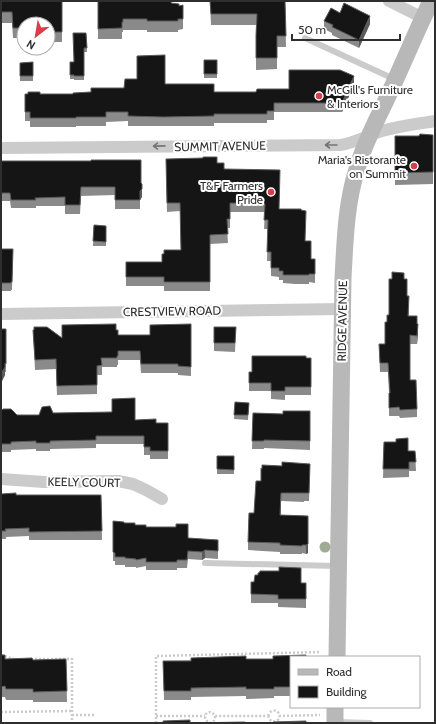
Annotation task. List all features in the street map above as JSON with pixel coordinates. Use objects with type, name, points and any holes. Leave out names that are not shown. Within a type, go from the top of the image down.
[{"type":"main road","name":"RIDGE AVENUE","points":[[329,654],[339,566],[342,309],[344,251],[352,184],[369,136],[431,1]]},
{"type":"street","points":[[389,1],[423,18]]},
{"type":"street","name":"SUMMIT AVENUE","points":[[1,148],[340,145],[350,144],[396,127],[435,121]]},
{"type":"street","name":"CRESTVIEW ROAD","points":[[1,314],[342,309]]},
{"type":"street","name":"KEELY COURT","points":[[1,479],[44,482],[118,481],[133,484],[162,499]]},
{"type":"lane","points":[[305,38],[395,80]]},
{"type":"lane","points":[[205,563],[339,566]]},
{"type":"lane","points":[[331,717],[370,723]]},
{"type":"path","points":[[156,723],[156,656],[329,654]]},
{"type":"path","points":[[1,655],[12,659],[20,659]]},
{"type":"path","points":[[27,659],[72,659],[72,723]]},
{"type":"path","points":[[268,716],[272,711],[278,713],[279,716]]},
{"type":"path","points":[[1,712],[72,713],[94,715]]},
{"type":"path","points":[[156,716],[205,716],[210,712],[215,716],[268,716]]},
{"type":"path","points":[[205,716],[207,722],[210,723],[213,722],[215,716]]},
{"type":"path","points":[[268,716],[272,721],[276,721],[279,716]]},
{"type":"path","points":[[279,716],[331,717]]},
{"type":"building","points":[[1,1],[62,1],[62,32],[56,32],[56,16],[16,16],[16,28],[13,28],[12,12],[1,12]]},
{"type":"building","points":[[98,1],[171,1],[171,3],[179,4],[179,6],[183,5],[183,19],[178,19],[178,21],[147,21],[147,19],[123,19],[122,28],[98,29]]},
{"type":"building","points":[[210,1],[285,1],[286,36],[277,36],[277,58],[256,58],[257,14],[211,14]]},
{"type":"building","points":[[344,3],[370,16],[359,40],[332,27],[333,25],[324,21],[331,8],[340,13]]},
{"type":"building","points":[[73,33],[86,33],[87,48],[84,48],[84,76],[70,75],[70,62],[74,62]]},
{"type":"building","points":[[165,55],[165,84],[214,84],[214,92],[256,92],[257,89],[289,89],[289,70],[340,70],[354,76],[342,103],[274,103],[274,111],[267,111],[267,114],[214,114],[214,116],[163,117],[128,116],[128,112],[106,112],[106,117],[30,118],[30,112],[25,112],[25,94],[28,94],[28,92],[40,92],[40,94],[73,94],[91,92],[91,88],[124,88],[125,79],[137,79],[137,56]]},
{"type":"building","points":[[204,60],[217,60],[217,74],[204,74]]},
{"type":"building","points":[[33,62],[33,76],[20,76],[20,63]]},
{"type":"building","name":"Maria's Ristorante on Summit","points":[[420,134],[433,135],[433,172],[395,173],[395,136],[419,136]]},
{"type":"building","points":[[217,157],[217,163],[224,163],[224,169],[280,170],[279,209],[301,209],[306,211],[305,241],[311,241],[311,259],[315,259],[315,274],[283,275],[283,271],[279,271],[279,268],[271,268],[271,252],[267,252],[268,220],[264,220],[265,204],[230,203],[230,219],[227,219],[228,234],[210,235],[210,282],[164,282],[164,277],[126,277],[126,262],[162,262],[162,254],[164,254],[164,250],[181,250],[180,203],[167,203],[166,159]]},
{"type":"building","points":[[141,160],[142,189],[140,191],[140,200],[115,200],[115,187],[81,187],[80,205],[65,205],[65,197],[35,198],[36,200],[11,200],[10,193],[1,193],[1,161]]},
{"type":"building","points":[[94,225],[106,226],[106,242],[93,241]]},
{"type":"building","points":[[1,249],[13,249],[11,283],[1,283]]},
{"type":"building","points":[[392,272],[404,273],[404,279],[407,279],[407,296],[409,296],[408,316],[417,316],[417,336],[410,335],[410,380],[416,380],[417,409],[400,410],[399,407],[389,408],[390,393],[388,363],[380,363],[379,344],[385,344],[385,322],[387,322],[387,315],[389,315],[389,279],[392,279]]},
{"type":"building","points":[[116,324],[118,335],[150,335],[150,325],[191,324],[191,367],[178,366],[178,364],[141,364],[140,351],[118,351],[117,358],[101,358],[102,365],[97,366],[97,385],[57,386],[56,359],[35,360],[34,327],[47,327],[62,338],[62,325]]},
{"type":"building","points":[[214,327],[236,327],[235,343],[214,343]]},
{"type":"building","points":[[1,329],[6,329],[6,364],[5,363],[5,367],[2,372],[1,372]]},
{"type":"building","points":[[252,356],[306,356],[306,358],[311,358],[311,387],[285,387],[285,391],[271,391],[271,383],[249,383],[249,372],[252,372]]},
{"type":"building","points":[[135,398],[135,420],[156,419],[156,423],[168,423],[168,451],[150,451],[150,447],[144,447],[144,436],[96,436],[96,440],[50,441],[50,443],[36,443],[36,441],[11,442],[11,444],[1,444],[1,411],[3,409],[11,409],[17,415],[39,415],[42,407],[50,406],[53,413],[112,412],[112,399]]},
{"type":"building","points":[[235,402],[249,403],[248,415],[234,415]]},
{"type":"building","points":[[283,411],[310,411],[310,441],[252,441],[253,413],[283,414]]},
{"type":"building","points":[[408,438],[408,451],[415,451],[416,462],[409,462],[409,469],[383,469],[384,442],[396,442],[396,439]]},
{"type":"building","points":[[217,456],[234,456],[234,470],[217,469]]},
{"type":"building","points":[[282,462],[310,464],[309,493],[281,493],[280,515],[308,516],[308,544],[302,546],[280,545],[280,543],[248,542],[249,513],[254,513],[256,481],[261,481],[262,465],[282,466]]},
{"type":"building","points":[[16,493],[16,495],[101,495],[102,531],[29,532],[29,528],[5,529],[6,531],[1,531],[1,494]]},
{"type":"building","points":[[113,521],[135,523],[135,525],[146,525],[146,527],[176,527],[176,524],[188,524],[188,538],[218,540],[218,551],[188,551],[187,560],[177,560],[177,562],[146,562],[146,558],[136,560],[125,557],[115,557],[115,553],[113,552]]},
{"type":"building","points":[[279,567],[301,568],[301,583],[306,583],[306,599],[278,599],[278,595],[251,594],[251,582],[254,582],[255,575],[258,575],[260,571],[279,571]]},
{"type":"building","points":[[1,655],[5,655],[5,659],[66,659],[67,691],[33,692],[33,689],[6,689],[5,686],[1,687]]},
{"type":"building","points":[[306,655],[290,656],[290,687],[274,687],[274,689],[246,689],[246,687],[191,688],[191,691],[164,691],[163,661],[191,661],[191,658],[246,656],[246,659],[273,659],[273,656]]},
{"type":"building","points":[[190,720],[190,723],[163,723],[163,721]]},
{"type":"building","points":[[306,721],[306,723],[273,723],[273,722]]},
{"type":"building","points":[[245,722],[245,723],[190,723]]},
{"type":"place","name":"McGill's Furniture & Interiors","points":[[319,96]]},
{"type":"place","name":"Maria's Ristorante on Summit","points":[[414,166]]},
{"type":"place","name":"T&F Farmers Pride","points":[[271,192]]}]
